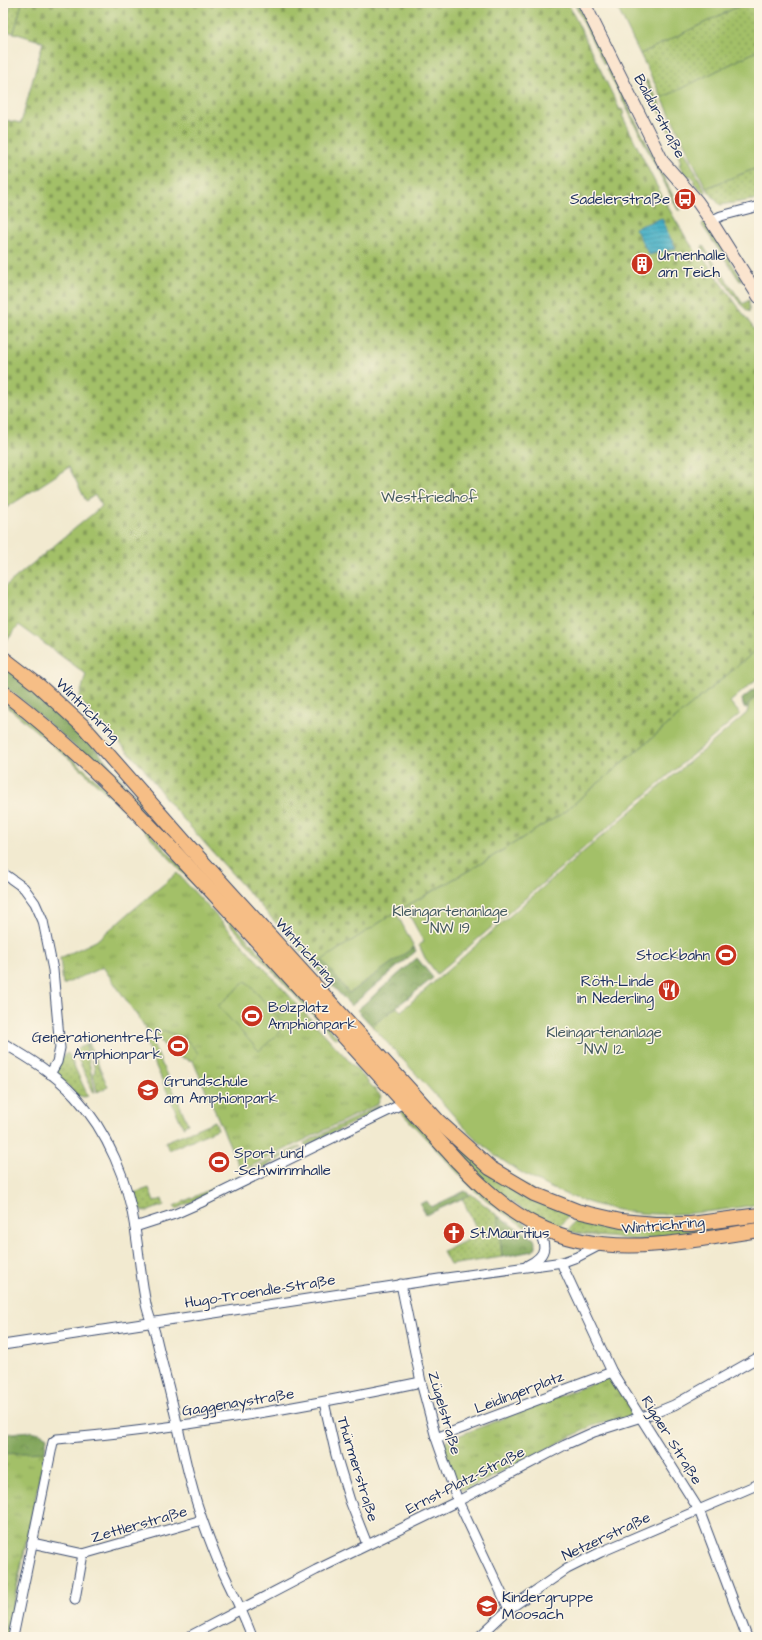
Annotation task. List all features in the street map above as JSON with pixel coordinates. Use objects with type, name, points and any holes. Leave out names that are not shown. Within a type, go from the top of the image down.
[{"type":"main road","name":"Wintrichring","points":[[5,662],[38,685],[84,727],[191,849],[438,1121],[490,1168],[534,1194],[577,1211],[621,1220],[655,1224],[691,1224],[759,1215]]},
{"type":"main road","name":"Wintrichring","points":[[3,692],[63,742],[129,803],[181,857],[404,1103],[480,1184],[507,1207],[535,1224],[561,1236],[600,1245],[656,1245],[759,1230]]},
{"type":"street","name":"Baldurstraße","points":[[584,3],[663,162],[697,201],[712,221],[759,297]]},
{"type":"street","points":[[712,221],[721,216],[759,206]]},
{"type":"street","points":[[3,873],[24,888],[35,904],[43,921],[53,970],[60,1048],[57,1062],[50,1074]]},
{"type":"street","points":[[3,1043],[27,1057],[50,1074],[75,1096],[104,1137],[114,1158],[126,1191],[135,1227],[145,1299],[202,1520],[218,1562],[252,1637]]},
{"type":"street","points":[[135,1227],[174,1214],[200,1203],[404,1103]]},
{"type":"street","name":"Hugo-Troendle-Straße","points":[[522,1268],[537,1260],[542,1256],[544,1251],[542,1237],[535,1224]]},
{"type":"street","name":"Hugo-Troendle-Straße","points":[[3,1345],[401,1284],[563,1262],[577,1257],[600,1245]]},
{"type":"street","name":"Rigaer Straße","points":[[563,1262],[563,1267],[612,1372],[699,1510],[747,1637]]},
{"type":"street","name":"Zügelstraße","points":[[401,1284],[421,1382],[436,1438],[458,1501],[509,1609]]},
{"type":"street","name":"Ernst-Platz-Straße","points":[[188,1637],[367,1544],[458,1501],[565,1445],[594,1432],[674,1405],[759,1357]]},
{"type":"street","name":"Leidingerplatz","points":[[436,1438],[612,1372]]},
{"type":"street","name":"Gaggenaystraße","points":[[32,1543],[53,1442],[57,1439],[103,1436],[178,1426],[324,1402],[421,1382]]},
{"type":"street","name":"Thürmerstraße","points":[[324,1402],[338,1463],[350,1501],[367,1544]]},
{"type":"street","name":"Netzerstraße","points":[[479,1637],[509,1609],[567,1569],[601,1552],[759,1484]]},
{"type":"street","name":"Zettlerstraße","points":[[32,1543],[83,1554],[202,1520]]},
{"type":"street","points":[[13,1637],[32,1543]]},
{"type":"street","name":"Zettlerstraße","points":[[75,1599],[83,1554]]},
{"type":"green space","points":[[11,3],[22,3],[14,33],[4,31]]},
{"type":"green space","name":"Westfriedhof","points":[[22,3],[568,3],[620,110],[622,109],[624,114],[622,115],[666,204],[697,254],[700,253],[759,336],[759,648],[563,813],[482,863],[396,912],[314,966],[169,803],[144,769],[79,699],[86,674],[19,625],[3,644],[3,588],[102,506],[95,495],[86,501],[69,467],[3,510],[3,128],[5,120],[21,123],[43,42],[14,33]],"holes":[[[662,218],[675,248],[649,254]]]},
{"type":"green space","points":[[574,3],[577,3],[607,63],[604,64]]},
{"type":"green space","points":[[615,3],[745,3],[640,54]]},
{"type":"green space","points":[[745,3],[759,3],[759,50],[662,98],[640,54]]},
{"type":"green space","points":[[759,50],[759,167],[706,188],[662,98]]},
{"type":"green space","points":[[609,68],[680,210],[678,210],[607,69]]},
{"type":"green space","points":[[647,80],[706,192],[705,194],[693,182],[695,180],[690,175],[688,177],[682,170],[679,164],[681,163],[674,141],[645,81]]},
{"type":"green space","points":[[759,167],[759,199],[720,205],[706,188]]},
{"type":"green space","points":[[704,222],[707,222],[742,280],[740,281],[702,225]]},
{"type":"green space","points":[[703,246],[743,304],[749,300],[749,312],[743,307],[731,291],[702,248]]},
{"type":"green space","name":"Kleingartenanlage NW 19","points":[[759,648],[759,677],[730,702],[740,714],[437,974],[425,958],[419,945],[424,942],[405,907],[482,863],[563,813]]},
{"type":"green space","points":[[3,669],[8,669],[33,688],[79,729],[124,782],[116,783],[21,699],[3,685]]},
{"type":"green space","points":[[759,685],[759,695],[749,703],[748,707],[745,708],[742,699]]},
{"type":"green space","name":"Kleingartenanlage NW 12","points":[[759,695],[759,1204],[708,1212],[656,1214],[608,1208],[583,1201],[536,1181],[493,1154],[465,1129],[372,1026],[397,1007],[401,1011],[582,853],[747,713],[749,703]]},
{"type":"green space","points":[[3,700],[41,730],[130,811],[338,1038],[336,1040],[128,813],[73,762],[3,703]]},
{"type":"green space","points":[[124,782],[436,1126],[569,1214],[559,1229],[531,1215],[489,1186],[116,783]]},
{"type":"green space","points":[[177,873],[381,1096],[378,1104],[241,1171],[193,1061],[170,1054],[158,1037],[147,1030],[103,967],[63,985],[60,958],[96,941]]},
{"type":"green space","name":"Kleingartenanlage NW 19","points":[[396,912],[414,947],[349,993],[322,960]]},
{"type":"green space","points":[[414,947],[416,951],[351,1006],[314,966],[322,960],[349,993]]},
{"type":"green space","points":[[417,958],[433,978],[372,1026],[357,1010]]},
{"type":"green space","name":"Bolzplatz Amphionpark","points":[[246,981],[286,1026],[259,1051],[218,1006]]},
{"type":"green space","name":"Generationentreff Amphionpark","points":[[163,1030],[186,1039],[198,1053],[193,1061],[170,1054],[158,1037]]},
{"type":"green space","points":[[151,1039],[188,1124],[183,1127],[145,1042]]},
{"type":"green space","points":[[89,1043],[108,1087],[97,1092],[91,1052],[89,1052],[87,1044]]},
{"type":"green space","points":[[86,1045],[95,1093],[74,1050]]},
{"type":"green space","points":[[68,1053],[88,1096],[84,1097],[76,1095],[56,1073],[60,1061]]},
{"type":"green space","points":[[379,1106],[381,1109],[306,1146],[304,1143]]},
{"type":"green space","points":[[403,1111],[529,1227],[528,1229],[499,1210],[473,1189],[401,1112]]},
{"type":"green space","points":[[215,1121],[218,1129],[169,1150],[165,1142]]},
{"type":"green space","points":[[300,1146],[301,1148],[244,1177],[242,1174]]},
{"type":"green space","points":[[237,1177],[238,1180],[176,1209],[174,1206]]},
{"type":"green space","points":[[149,1188],[154,1202],[162,1199],[164,1205],[146,1212],[139,1207],[135,1193]]},
{"type":"green space","points":[[465,1191],[470,1195],[426,1215],[420,1204],[427,1201],[431,1207]]},
{"type":"green space","points":[[471,1194],[498,1216],[502,1257],[450,1265],[443,1252],[479,1234],[462,1198]]},
{"type":"green space","points":[[498,1216],[534,1239],[536,1245],[533,1251],[502,1257]]},
{"type":"green space","points":[[577,1217],[759,1220],[759,1224],[704,1233],[637,1240],[587,1235],[568,1231]]},
{"type":"green space","points":[[606,1378],[613,1378],[634,1410],[629,1417],[594,1425],[466,1490],[458,1488],[444,1449],[445,1441]]},
{"type":"green space","points":[[3,1431],[7,1434],[38,1432],[47,1437],[7,1637],[3,1637]]},
{"type":"green space","points":[[45,1452],[6,1637],[3,1637],[3,1454]]},
{"type":"water","points":[[662,218],[667,232],[676,248],[649,255],[635,228]]},
{"type":"place","name":"Sadelerstraße","points":[[685,199]]},
{"type":"place","name":"Urnenhalle am Teich","points":[[642,264]]},
{"type":"place","name":"Stockbahn","points":[[726,955]]},
{"type":"place","name":"Röth-Linde in Nederling","points":[[669,990]]},
{"type":"place","name":"Bolzplatz Amphionpark","points":[[252,1016]]},
{"type":"place","name":"Generationentreff Amphionpark","points":[[178,1046]]},
{"type":"place","name":"Grundschule am Amphionpark","points":[[148,1090]]},
{"type":"place","name":"Sport und -Schwimmhalle","points":[[219,1162]]},
{"type":"place","name":"St.Mauritius","points":[[454,1233]]},
{"type":"place","name":"Kindergruppe Moosach","points":[[487,1606]]}]
